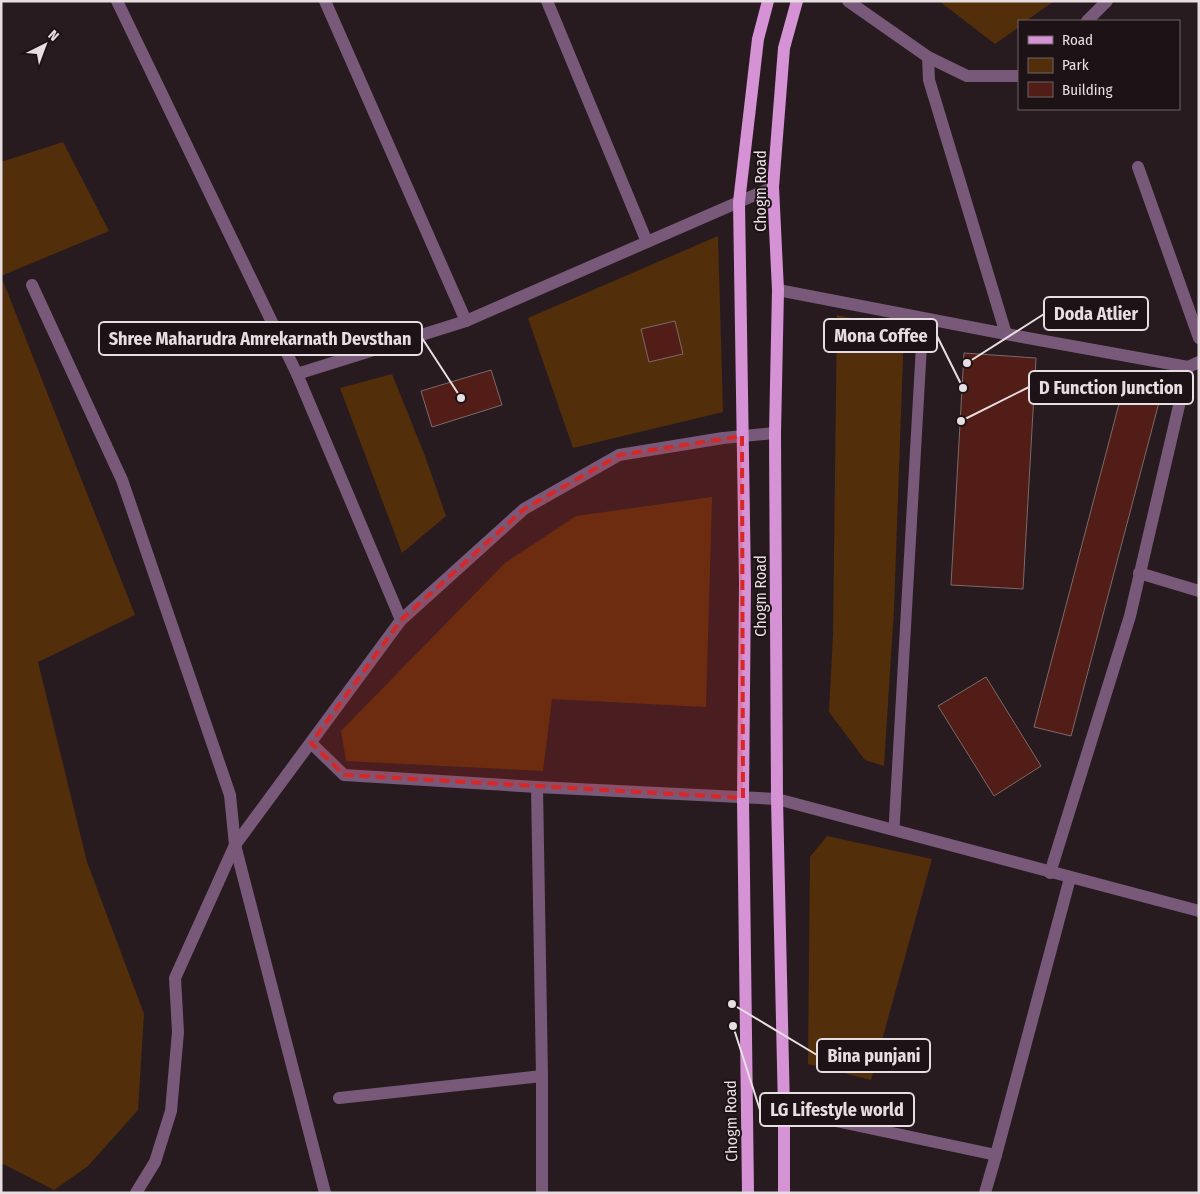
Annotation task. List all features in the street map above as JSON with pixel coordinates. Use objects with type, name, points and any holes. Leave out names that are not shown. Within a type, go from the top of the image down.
[{"type":"main road","name":"Chogm Road","points":[[748,1193],[743,798],[745,584],[739,202],[758,39],[768,1]]},
{"type":"main road","name":"Chogm Road","points":[[784,1193],[777,799],[775,433],[778,290],[773,187],[784,48],[797,1]]},
{"type":"street","points":[[118,1],[297,374],[401,620]]},
{"type":"street","points":[[325,1],[466,321]]},
{"type":"street","points":[[547,1],[648,242]]},
{"type":"street","points":[[848,1],[928,57],[967,76],[1018,76]]},
{"type":"street","points":[[1088,20],[1107,1]]},
{"type":"street","points":[[928,57],[929,80],[1006,334]]},
{"type":"street","points":[[1138,167],[1199,338]]},
{"type":"street","points":[[297,374],[466,321],[773,187]]},
{"type":"street","points":[[32,284],[122,480],[230,795],[235,845],[325,1193]]},
{"type":"street","points":[[778,290],[1006,334],[1193,364],[1139,573],[1130,616],[1050,873]]},
{"type":"street","points":[[136,1193],[155,1162],[171,1111],[178,1032],[175,978],[235,845],[401,620],[524,508],[618,455],[742,436],[775,433]]},
{"type":"street","points":[[1139,573],[1199,591]]},
{"type":"street","points":[[311,743],[344,774],[537,787],[777,799],[1199,911]]},
{"type":"street","points":[[537,787],[542,1193]]},
{"type":"street","points":[[985,1193],[1070,878]]},
{"type":"street","points":[[339,1098],[542,1076]]},
{"type":"street","points":[[784,1110],[996,1156]]},
{"type":"lane","points":[[894,829],[923,319]]},
{"type":"highlighted area","points":[[742,436],[743,798],[344,775],[311,743],[401,620],[524,509],[619,455]]},
{"type":"green space","points":[[939,1],[1054,1],[1027,20],[1018,20],[1018,28],[995,44]]},
{"type":"green space","points":[[63,142],[109,231],[1,276],[1,162]]},
{"type":"green space","points":[[718,236],[723,412],[573,448],[528,318]]},
{"type":"green space","points":[[1,276],[135,615],[38,662],[87,862],[144,1014],[138,1110],[88,1166],[54,1190],[1,1163]]},
{"type":"green space","points":[[837,315],[904,329],[894,609],[884,766],[865,760],[829,712],[833,634]]},
{"type":"green space","points":[[392,374],[425,456],[446,516],[402,553],[340,388]]},
{"type":"green space","points":[[712,497],[706,707],[552,699],[543,771],[346,761],[341,731],[505,563],[576,516]]},
{"type":"green space","points":[[827,836],[932,859],[871,1080],[808,1064],[810,857]]},
{"type":"building","points":[[675,321],[683,354],[649,362],[641,329]]},
{"type":"building","points":[[964,353],[1036,358],[1023,589],[951,585]]},
{"type":"building","points":[[491,370],[502,405],[432,427],[421,391]]},
{"type":"building","points":[[1125,381],[1162,391],[1071,736],[1034,727]]},
{"type":"building","points":[[986,677],[1041,766],[994,796],[938,706]]},
{"type":"place","name":"Doda Atlier","points":[[967,363]]},
{"type":"place","name":"Mona Coffee","points":[[963,388]]},
{"type":"place","name":"Shree Maharudra Amrekarnath Devsthan","points":[[461,398]]},
{"type":"place","name":"D Function Junction","points":[[961,421]]},
{"type":"place","name":"Bina punjani","points":[[732,1004]]},
{"type":"place","name":"LG Lifestyle world","points":[[733,1026]]}]
